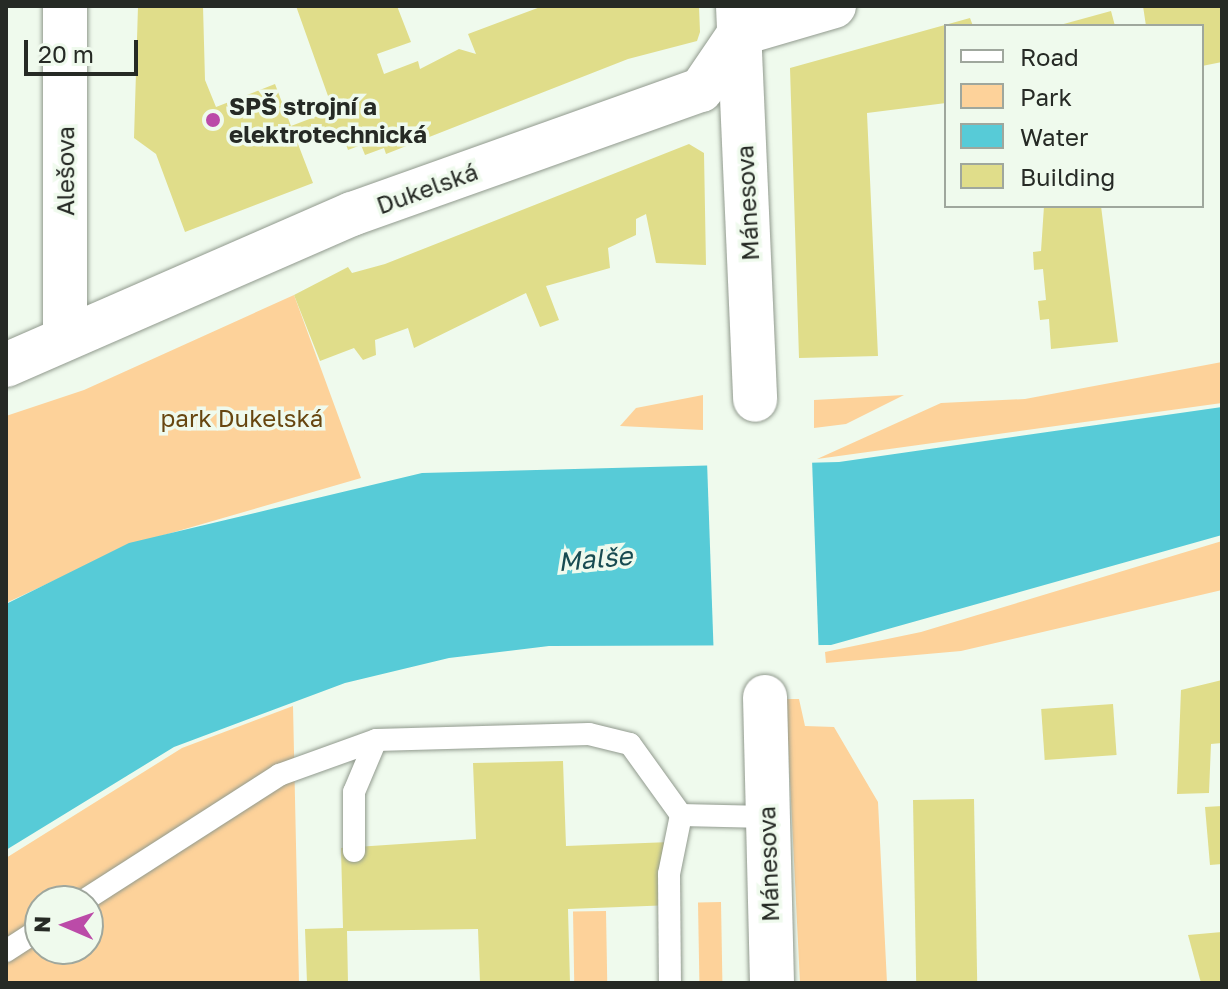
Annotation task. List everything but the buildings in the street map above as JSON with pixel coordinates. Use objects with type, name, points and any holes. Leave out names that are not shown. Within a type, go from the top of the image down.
[{"type":"street","name":"Alešova","points":[[65,6],[65,336]]},
{"type":"street","points":[[738,20],[834,6]]},
{"type":"street","name":"Dukelská","points":[[6,365],[65,336],[352,214],[701,90],[738,20]]},
{"type":"street","name":"Mánesova","points":[[738,20],[755,400]]},
{"type":"street","name":"Mánesova","points":[[765,697],[772,983]]},
{"type":"lane","points":[[104,888],[279,775],[376,740],[538,733],[614,740],[630,744],[654,770],[681,815],[669,874],[670,983]]},
{"type":"lane","points":[[354,851],[354,792],[376,740]]},
{"type":"lane","points":[[681,815],[766,817]]},
{"type":"lane","points":[[6,951],[24,939]]},
{"type":"green space","name":"park Dukelská","points":[[294,295],[361,478],[133,544],[6,603],[6,416],[84,390]]},
{"type":"green space","points":[[1222,362],[1222,403],[817,459],[941,403],[1025,399]]},
{"type":"green space","points":[[703,395],[703,430],[620,426],[636,408]]},
{"type":"green space","points":[[904,395],[846,424],[814,428],[814,400]]},
{"type":"green space","points":[[1222,541],[1222,590],[961,651],[826,663],[825,652],[921,632]]},
{"type":"green space","points":[[786,699],[799,699],[805,726],[834,727],[878,802],[887,983],[800,983]]},
{"type":"green space","points":[[293,706],[299,983],[6,983],[6,858],[182,748]]},
{"type":"green space","points":[[698,902],[721,902],[722,983],[699,983]]},
{"type":"green space","points":[[606,911],[607,983],[574,983],[573,912]]},
{"type":"water","name":"Malše","points":[[1222,407],[1222,535],[831,645],[549,646],[449,658],[345,683],[174,747],[6,850],[6,604],[129,543],[422,473],[839,462]]},
{"type":"pier","points":[[812,459],[819,648],[714,652],[707,463]]},
{"type":"place","name":"SPŠ strojní a elektrotechnická","points":[[213,120]]}]
